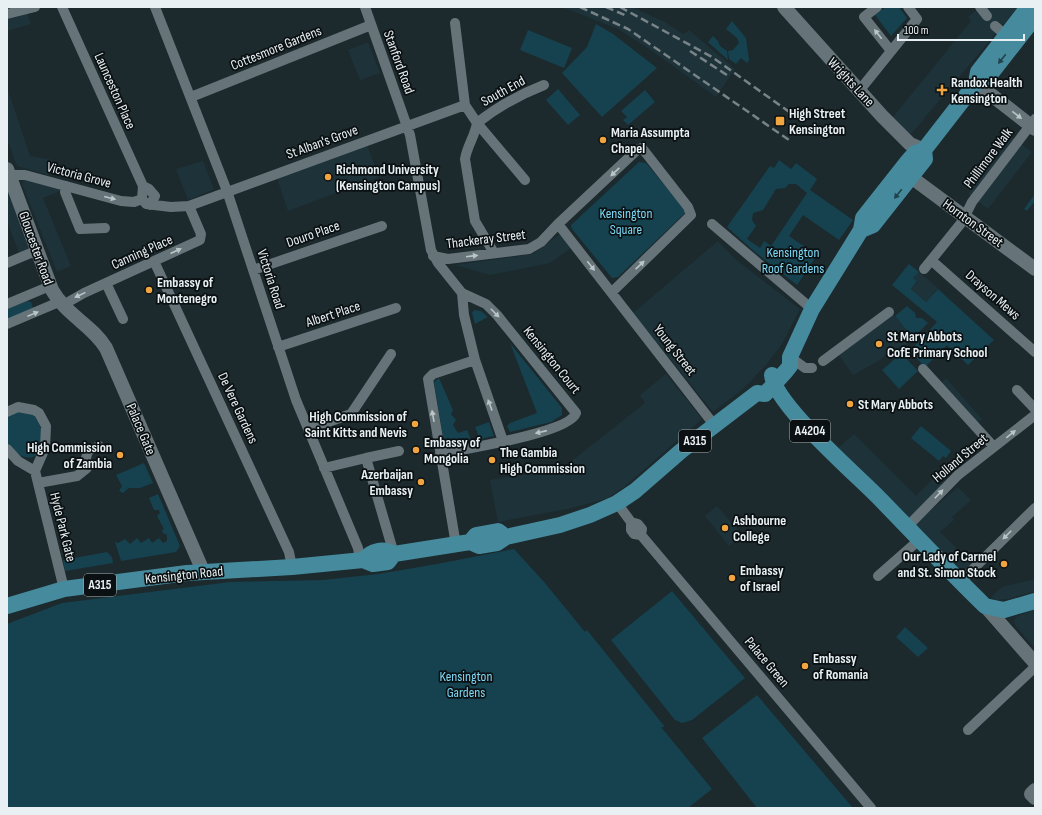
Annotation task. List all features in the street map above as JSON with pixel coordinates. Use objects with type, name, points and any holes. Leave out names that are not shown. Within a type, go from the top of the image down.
[{"type":"main road","name":"Wrights Lane","points":[[784,7],[910,144],[924,150]]},
{"type":"main road","name":"A315","points":[[617,503],[634,491],[681,450],[715,426],[765,384],[790,366],[790,357],[812,309],[861,230],[863,218],[883,191],[915,153],[924,150],[976,83],[989,76],[1005,35],[1028,7]]},
{"type":"main road","name":"A315","points":[[1005,35],[1035,17]]},
{"type":"main road","points":[[976,83],[1033,124]]},
{"type":"main road","name":"A315","points":[[861,230],[873,225],[911,177],[925,159],[924,150]]},
{"type":"main road","name":"Gloucester Road","points":[[8,172],[50,286],[61,305]]},
{"type":"main road","name":"Hornton Street","points":[[911,177],[1035,269]]},
{"type":"main road","name":"Palace Gate","points":[[61,305],[94,331],[106,348],[203,571]]},
{"type":"main road","name":"A4204","points":[[765,384],[984,606]]},
{"type":"main road","name":"Kensington Road","points":[[7,606],[64,589],[203,571],[292,567],[362,560],[373,564],[388,562],[394,554],[463,544],[486,546],[499,543],[510,537],[560,525],[590,515],[617,503]]},
{"type":"main road","points":[[984,606],[995,610],[1004,610],[1035,600]]},
{"type":"main road","points":[[984,606],[1035,662]]},
{"type":"street","points":[[7,14],[35,7]]},
{"type":"street","name":"Launceston Place","points":[[62,7],[143,186],[146,202]]},
{"type":"street","name":"Victoria Road","points":[[155,7],[227,191],[292,388],[362,560]]},
{"type":"street","name":"Stanford Road","points":[[365,7],[410,135],[433,256]]},
{"type":"street","points":[[877,7],[864,17],[891,51]]},
{"type":"street","points":[[860,91],[917,19],[908,7]]},
{"type":"street","points":[[980,7],[987,16]]},
{"type":"street","points":[[455,23],[465,105],[477,123],[525,180]]},
{"type":"street","name":"Cottesmore Gardens","points":[[191,97],[371,25]]},
{"type":"street","name":"South End","points":[[477,123],[533,89],[544,85]]},
{"type":"street","name":"St Alban's Grove","points":[[189,206],[465,105]]},
{"type":"street","points":[[477,123],[475,132],[466,152],[465,159],[475,221],[494,253]]},
{"type":"street","name":"Phillimore Walk","points":[[924,268],[962,222],[972,202],[1033,124]]},
{"type":"street","points":[[640,148],[644,150],[688,207],[691,215],[612,292],[558,224],[640,148]]},
{"type":"street","name":"Victoria Grove","points":[[8,172],[25,175],[86,192],[134,202],[146,202],[171,207],[189,206]]},
{"type":"street","points":[[66,186],[65,192],[80,230],[105,228]]},
{"type":"street","name":"Canning Place","points":[[7,324],[61,305],[201,239],[189,206]]},
{"type":"street","name":"Thackeray Street","points":[[433,256],[448,259],[529,250],[541,242],[558,224]]},
{"type":"street","points":[[712,224],[812,309]]},
{"type":"street","name":"Douro Place","points":[[253,270],[382,226]]},
{"type":"street","points":[[7,263],[38,250]]},
{"type":"street","name":"Kensington Court","points":[[433,256],[462,293],[486,304],[497,314],[576,413],[570,421],[560,427],[440,454]]},
{"type":"street","name":"Drayson Mews","points":[[931,260],[1035,352]]},
{"type":"street","name":"De Vere Gardens","points":[[154,261],[289,552],[292,567]]},
{"type":"street","points":[[106,283],[123,319]]},
{"type":"street","points":[[7,304],[50,286]]},
{"type":"street","name":"Young Street","points":[[612,292],[715,426]]},
{"type":"street","points":[[462,293],[464,315],[475,360],[503,441]]},
{"type":"street","name":"Albert Place","points":[[278,347],[396,308]]},
{"type":"street","points":[[823,361],[889,312]]},
{"type":"street","points":[[308,429],[351,414],[391,354]]},
{"type":"street","points":[[790,357],[805,368],[812,368]]},
{"type":"street","points":[[463,544],[440,454],[428,379],[434,374],[475,360]]},
{"type":"street","points":[[923,370],[994,447]]},
{"type":"street","points":[[1017,390],[1035,409]]},
{"type":"street","points":[[7,412],[18,407],[27,408],[39,413],[46,426],[46,440],[42,457],[35,471],[18,461],[7,449]]},
{"type":"street","name":"Holland Street","points":[[907,527],[958,475],[1035,415]]},
{"type":"street","points":[[38,483],[77,476],[87,468],[86,458],[88,452],[100,446]]},
{"type":"street","points":[[324,468],[399,451]]},
{"type":"street","points":[[366,458],[394,554]]},
{"type":"street","name":"Hyde Park Gate","points":[[35,471],[64,589]]},
{"type":"street","name":"Palace Green","points":[[617,503],[631,522],[631,530],[634,534],[641,535],[871,808]]},
{"type":"street","points":[[960,582],[1035,508]]},
{"type":"street","points":[[878,576],[919,540]]},
{"type":"street","points":[[968,730],[1035,668]]},
{"type":"shaded area","points":[[562,7],[632,7],[665,22],[683,34],[689,30],[735,69],[716,97],[652,51],[618,29]]},
{"type":"shaded area","points":[[980,7],[1018,7],[912,133],[908,134],[893,117],[971,21],[968,17]]},
{"type":"shaded area","points":[[27,13],[31,24],[7,31],[7,19]]},
{"type":"shaded area","points":[[368,42],[380,73],[360,80],[348,50]]},
{"type":"shaded area","points":[[7,87],[30,156],[53,160],[48,175],[17,166],[7,139]]},
{"type":"shaded area","points":[[1012,137],[1032,152],[988,209],[968,194]]},
{"type":"shaded area","name":"Richmond University (Kensington Campus)","points":[[367,145],[379,177],[288,211],[277,178]]},
{"type":"shaded area","points":[[203,161],[214,189],[188,200],[176,169]]},
{"type":"shaded area","points":[[24,179],[63,190],[43,198],[71,266],[57,272],[22,184]]},
{"type":"shaded area","points":[[7,189],[34,250],[20,256],[7,221]]},
{"type":"shaded area","points":[[560,234],[571,248],[550,263],[490,275],[455,265],[533,254]]},
{"type":"shaded area","points":[[718,241],[734,258],[800,309],[782,344],[766,365],[743,389],[713,412],[633,313]]},
{"type":"shaded area","points":[[919,272],[938,288],[926,302],[911,289],[917,282],[913,278]]},
{"type":"shaded area","name":"St Mary Abbots CofE Primary School","points":[[893,314],[913,338],[898,351],[892,354],[890,351],[880,360],[853,375],[839,355]]},
{"type":"shaded area","points":[[666,374],[702,419],[624,487],[606,499],[567,509],[498,522],[490,480],[564,467],[645,403],[640,395]]},
{"type":"shaded area","points":[[946,378],[982,419],[975,425],[939,385]]},
{"type":"shaded area","points":[[854,434],[916,496],[934,478],[943,486],[910,519],[837,449]]},
{"type":"shaded area","points":[[958,487],[971,500],[952,517],[954,520],[940,532],[974,566],[964,575],[915,524]]},
{"type":"shaded area","name":"Ashbourne College","points":[[717,506],[742,535],[729,546],[705,516]]},
{"type":"shaded area","points":[[1035,579],[1035,591],[1008,599],[995,600],[991,597],[1002,587]]},
{"type":"shaded area","points":[[1035,609],[1034,647],[1015,625],[1014,621],[1016,617]]},
{"type":"green space","points":[[886,7],[899,7],[907,18],[891,36],[875,15]]},
{"type":"green space","points":[[732,21],[746,38],[749,60],[747,63],[741,58],[736,64],[729,59],[728,51],[733,50],[739,43],[737,38],[726,29]]},
{"type":"green space","points":[[596,24],[613,34],[657,68],[602,117],[562,73],[587,47]]},
{"type":"green space","points":[[528,30],[572,48],[564,68],[520,50]]},
{"type":"green space","points":[[713,36],[718,41],[720,46],[727,51],[728,60],[708,42]]},
{"type":"green space","points":[[558,89],[580,115],[568,125],[546,100]]},
{"type":"green space","points":[[645,90],[655,102],[628,125],[623,120],[627,117],[621,111]]},
{"type":"green space","name":"Kensington Roof Gardens","points":[[779,160],[791,169],[796,163],[817,179],[810,190],[853,220],[839,240],[803,215],[789,236],[817,255],[797,285],[755,252],[727,227],[770,166],[774,168]],"holes":[[[789,184],[796,184],[807,193],[771,246],[764,241],[760,248],[747,239],[756,226],[752,220],[753,213],[763,210],[776,189],[785,188]]]},
{"type":"green space","name":"Kensington Square","points":[[639,162],[646,163],[685,210],[685,213],[618,277],[612,278],[572,229],[571,225]]},
{"type":"green space","points":[[1035,194],[1035,201],[1027,211],[1024,209]]},
{"type":"green space","points":[[909,264],[919,272],[913,278],[917,281],[911,289],[926,302],[938,289],[994,340],[968,365],[947,345],[925,367],[911,352],[911,350],[937,322],[892,285]]},
{"type":"green space","points":[[27,301],[31,302],[33,308],[7,320],[7,309]]},
{"type":"green space","points":[[907,306],[915,313],[916,318],[922,318],[928,323],[913,338],[895,316]]},
{"type":"green space","points":[[474,310],[481,311],[488,317],[475,324],[472,313]]},
{"type":"green space","points":[[510,343],[562,408],[562,415],[551,422],[510,432],[507,426],[510,423],[537,413]]},
{"type":"green space","points":[[903,352],[903,355],[918,371],[899,389],[882,370]]},
{"type":"green space","points":[[439,378],[453,410],[451,414],[456,420],[453,425],[458,433],[467,430],[471,440],[447,445],[444,443],[434,382]]},
{"type":"green space","points":[[18,412],[32,414],[36,417],[40,425],[42,436],[40,447],[39,451],[33,457],[24,457],[15,452],[6,440],[7,418]]},
{"type":"green space","points":[[489,422],[494,436],[480,439],[475,427]]},
{"type":"green space","points":[[921,426],[951,451],[946,458],[943,456],[939,461],[911,438]]},
{"type":"green space","points":[[144,463],[153,483],[140,488],[129,488],[123,493],[119,491],[122,486],[116,475]]},
{"type":"green space","points":[[158,494],[180,546],[176,552],[121,561],[115,542],[118,543],[125,539],[130,544],[137,538],[141,543],[149,538],[152,543],[159,538],[163,543],[167,541],[167,535],[163,533],[162,530],[164,529],[157,516],[160,513],[159,510],[154,510],[149,498]]},
{"type":"green space","name":"Kensington Gardens","points":[[514,549],[545,583],[585,632],[587,630],[665,727],[661,727],[712,789],[688,808],[7,808],[7,624],[62,603],[230,582],[323,580],[378,574]]},
{"type":"green space","points":[[107,552],[112,557],[113,563],[65,571],[63,560]]},
{"type":"green space","points":[[672,591],[745,678],[692,720],[682,723],[675,720],[611,640]]},
{"type":"green space","points":[[905,627],[928,648],[918,657],[896,637]]},
{"type":"green space","points":[[757,695],[853,808],[757,808],[702,738]]},
{"type":"railway","points":[[580,7],[628,29],[789,140]]},
{"type":"railway","points":[[606,7],[627,16]]},
{"type":"railway","points":[[620,7],[712,57],[802,121]]},
{"type":"railway","points":[[690,51],[730,77]]},
{"type":"place","name":"Randox Health Kensington","points":[[942,90]]},
{"type":"place","name":"High Street Kensington","points":[[780,121]]},
{"type":"place","name":"Maria Assumpta Chapel","points":[[603,140]]},
{"type":"place","name":"Richmond University (Kensington Campus)","points":[[328,177]]},
{"type":"place","name":"Embassy of Montenegro","points":[[149,290]]},
{"type":"place","name":"St Mary Abbots CofE Primary School","points":[[879,344]]},
{"type":"place","name":"St Mary Abbots","points":[[850,404]]},
{"type":"place","name":"High Commission of Saint Kitts and Nevis","points":[[415,424]]},
{"type":"place","name":"Embassy of Mongolia","points":[[416,450]]},
{"type":"place","name":"High Commission of Zambia","points":[[120,455]]},
{"type":"place","name":"The Gambia High Commission","points":[[492,460]]},
{"type":"place","name":"Azerbaijan Embassy","points":[[421,482]]},
{"type":"place","name":"Ashbourne College","points":[[725,528]]},
{"type":"place","name":"Our Lady of Carmel and St. Simon Stock","points":[[1004,564]]},
{"type":"place","name":"Embassy of Israel","points":[[732,578]]},
{"type":"place","name":"Embassy of Romania","points":[[805,666]]}]
